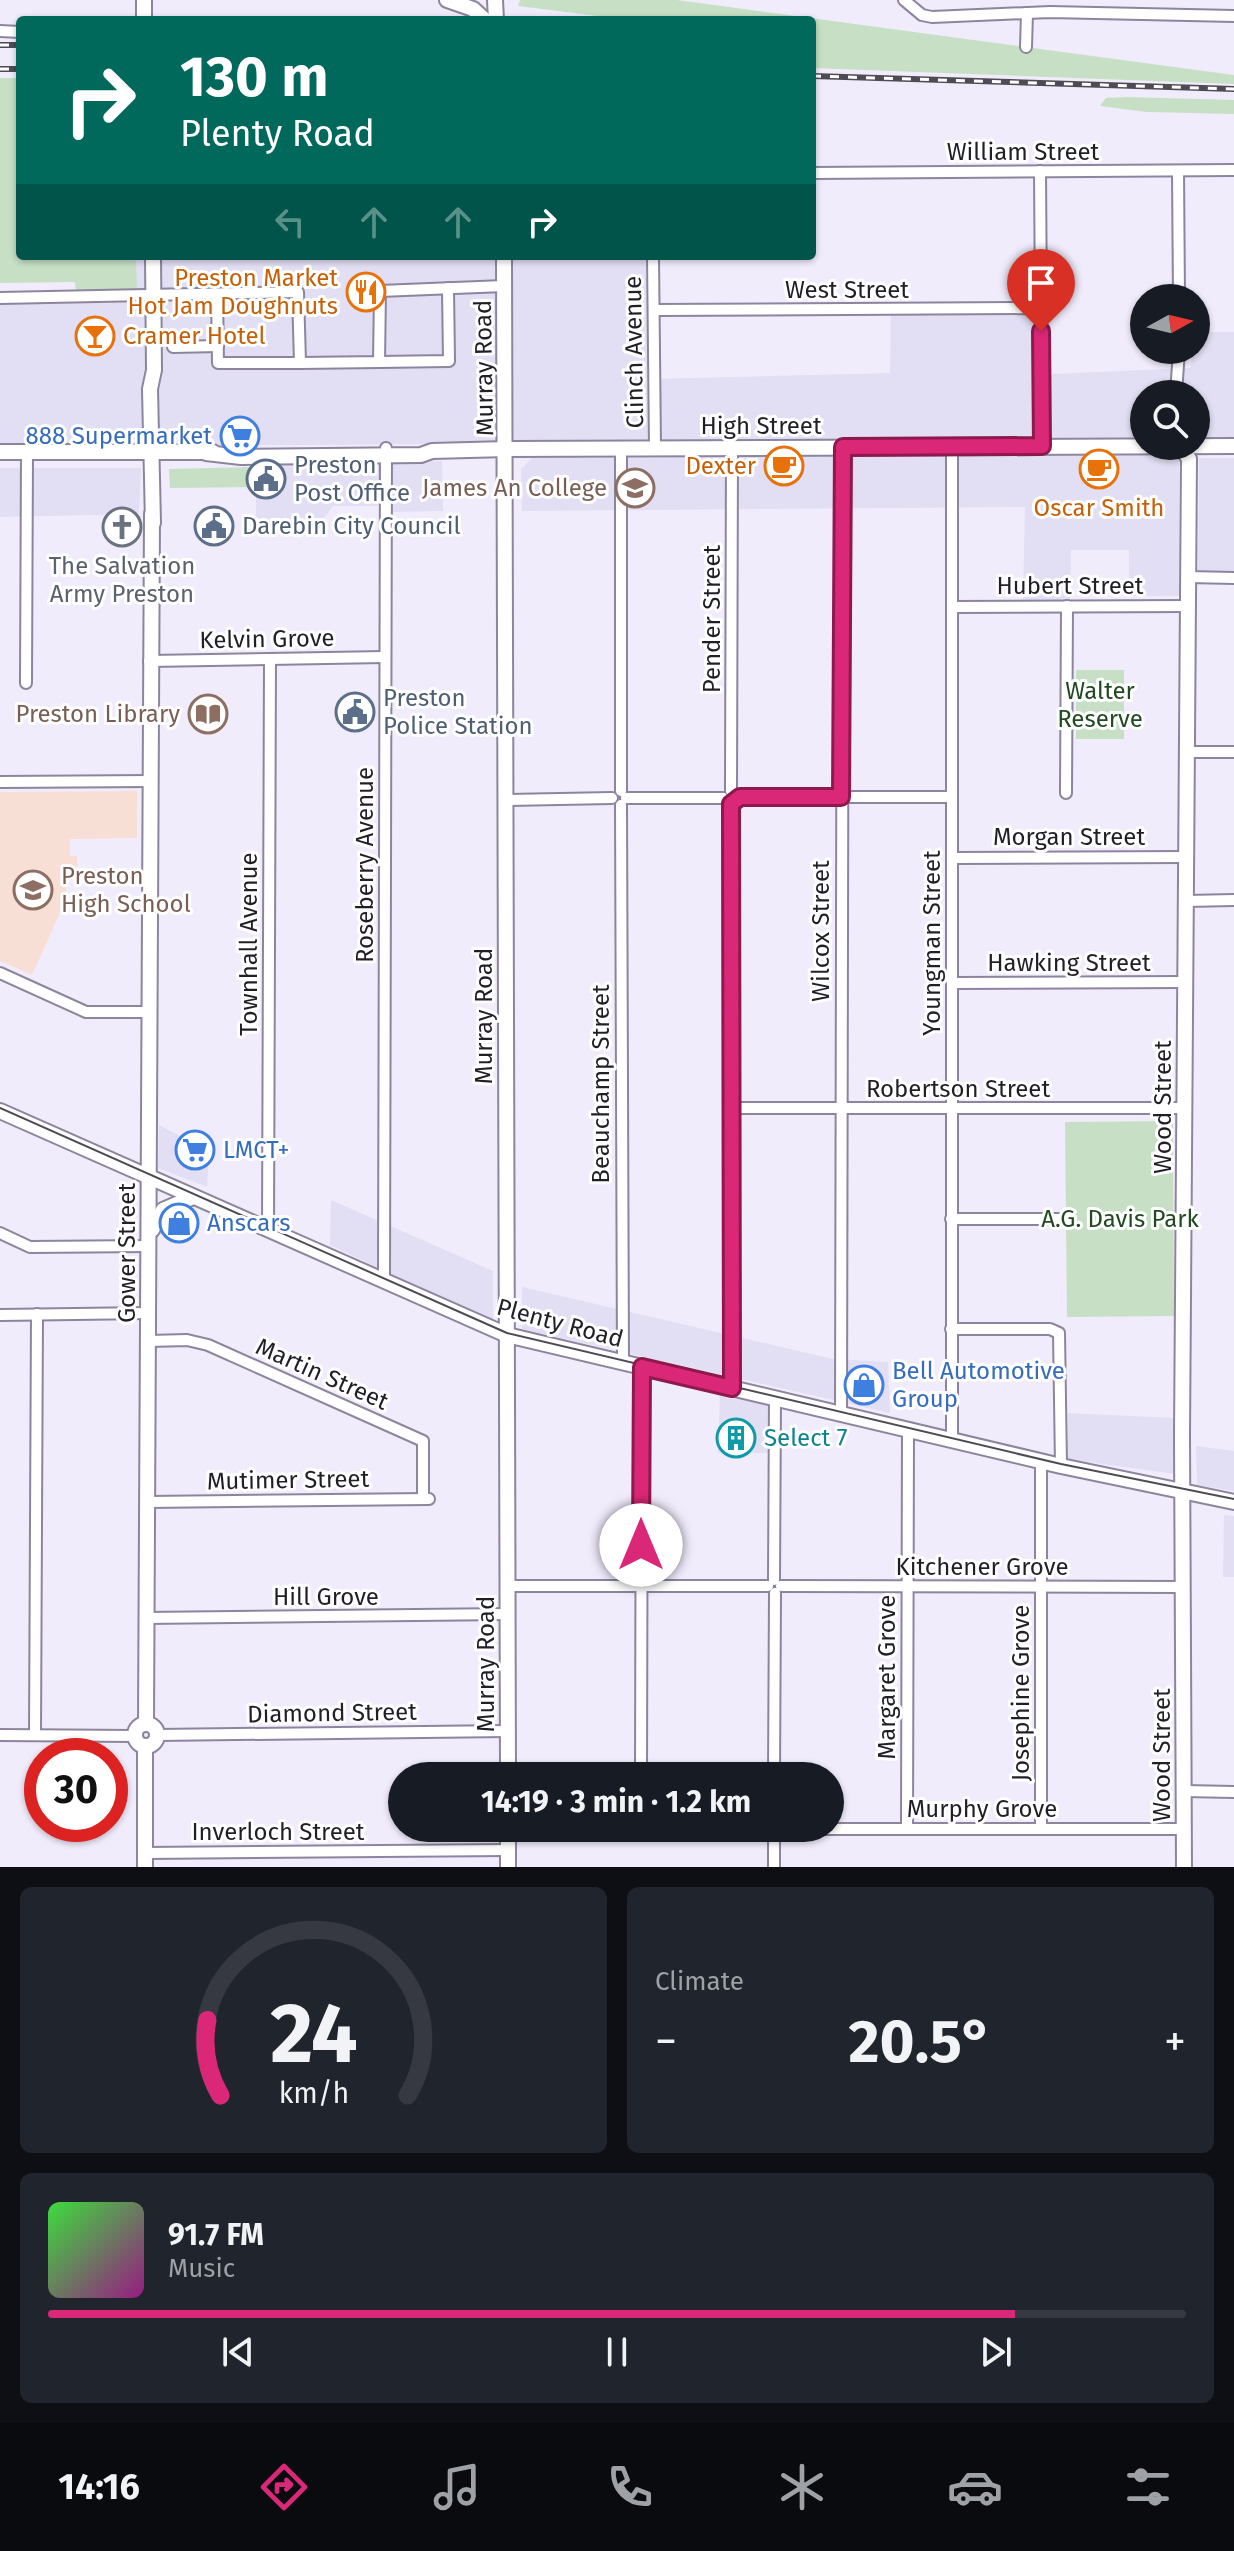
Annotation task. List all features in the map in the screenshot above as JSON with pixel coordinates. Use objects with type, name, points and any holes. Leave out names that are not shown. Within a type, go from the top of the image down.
[{"type":"main road","points":[[447,0],[473,9],[481,16]]},
{"type":"main road","points":[[144,260],[148,296]]},
{"type":"main road","points":[[148,296],[152,260]]},
{"type":"main road","name":"Murray Road","points":[[504,260],[507,449],[508,1762]]},
{"type":"main road","name":"Gower Street","points":[[148,296],[154,370],[150,389],[154,767],[151,781],[145,1618],[152,1730]]},
{"type":"main road","name":"High Street","points":[[0,452],[27,455],[206,453],[241,457],[507,449],[1130,446]]},
{"type":"main road","name":"High Street","points":[[1210,446],[1234,446]]},
{"type":"main road","name":"High Street","points":[[0,459],[27,455]]},
{"type":"main road","name":"Wood Street","points":[[1184,1867],[1189,460]]},
{"type":"main road","name":"Plenty Road","points":[[0,1111],[507,1335],[1061,1466],[1234,1502]]},
{"type":"main road","points":[[149,1242],[163,1210],[193,1197]]},
{"type":"main road","points":[[145,1860],[140,1741],[153,1743],[152,1730]]},
{"type":"main road","points":[[508,1842],[508,1867]]},
{"type":"street","points":[[904,0],[922,15],[932,17],[1027,13],[1234,16]]},
{"type":"street","points":[[1026,47],[1027,13]]},
{"type":"street","name":"William Street","points":[[816,173],[1234,170]]},
{"type":"street","points":[[1040,171],[1042,446]]},
{"type":"street","points":[[1178,171],[1179,284]]},
{"type":"street","name":"Clinch Avenue","points":[[653,260],[655,448]]},
{"type":"street","points":[[379,362],[380,291],[504,286]]},
{"type":"street","points":[[217,294],[218,363],[449,361],[448,288]]},
{"type":"street","points":[[0,298],[298,292],[300,363]]},
{"type":"street","name":"West Street","points":[[654,310],[1041,308]]},
{"type":"street","points":[[173,347],[218,346]]},
{"type":"street","name":"Wilcox Street","points":[[841,1414],[843,447]]},
{"type":"street","name":"Youngman Street","points":[[952,447],[952,1440]]},
{"type":"street","name":"Pender Street","points":[[732,448],[732,1388]]},
{"type":"street","name":"Beauchamp Street","points":[[621,449],[623,1363]]},
{"type":"street","name":"Roseberry Avenue","points":[[384,1282],[386,452]]},
{"type":"street","points":[[26,683],[27,455]]},
{"type":"street","points":[[1188,577],[1234,578]]},
{"type":"street","points":[[1066,793],[1067,606]]},
{"type":"street","name":"Hubert Street","points":[[952,607],[1188,606]]},
{"type":"street","name":"Kelvin Grove","points":[[152,661],[385,657]]},
{"type":"street","name":"Townhall Avenue","points":[[268,1230],[270,659]]},
{"type":"street","points":[[1187,752],[1234,752]]},
{"type":"street","points":[[0,782],[151,781]]},
{"type":"street","points":[[507,800],[951,797]]},
{"type":"street","name":"Morgan Street","points":[[952,858],[1186,857]]},
{"type":"street","points":[[1186,901],[1234,900]]},
{"type":"street","points":[[0,973],[86,1012],[150,1012]]},
{"type":"street","name":"Hawking Street","points":[[952,983],[1185,982]]},
{"type":"street","name":"Robertson Street","points":[[731,1108],[1185,1108]]},
{"type":"street","points":[[951,1219],[1058,1219]]},
{"type":"street","points":[[0,1233],[30,1247],[149,1242]]},
{"type":"street","points":[[0,1315],[149,1313]]},
{"type":"street","points":[[35,1735],[37,1314]]},
{"type":"street","points":[[951,1329],[1050,1329],[1059,1333],[1061,1466]]},
{"type":"street","name":"Martin Street","points":[[149,1341],[187,1340],[208,1345],[423,1441],[426,1498]]},
{"type":"street","points":[[641,1762],[642,1367]]},
{"type":"street","points":[[774,1762],[775,1399]]},
{"type":"street","name":"Margaret Grove","points":[[907,1829],[908,1430]]},
{"type":"street","name":"Josephine Grove","points":[[1041,1461],[1041,1828]]},
{"type":"street","name":"Mutimer Street","points":[[147,1502],[426,1498]]},
{"type":"street","name":"Kitchener Grove","points":[[508,1586],[1183,1587]]},
{"type":"street","name":"Hill Grove","points":[[145,1618],[508,1614]]},
{"type":"street","name":"Diamond Street","points":[[152,1730],[508,1731]]},
{"type":"street","points":[[0,1735],[140,1741]]},
{"type":"street","points":[[1184,1791],[1234,1792]]},
{"type":"street","name":"Murphy Grove","points":[[844,1829],[1184,1829]]},
{"type":"street","points":[[774,1842],[774,1867]]},
{"type":"street","name":"Inverloch Street","points":[[145,1860],[508,1850]]},
{"type":"shaded area","points":[[134,260],[647,260],[650,379],[890,373],[891,315],[1049,313],[1050,374],[1190,368],[1191,364],[1210,364],[1210,332],[1234,332],[1234,440],[1210,440],[1210,380],[1130,380],[1130,439],[0,447],[0,303],[135,301]]},
{"type":"shaded area","points":[[1130,455],[1130,460],[1179,460],[1179,596],[1129,596],[1129,550],[1071,550],[1070,601],[1023,603],[1025,507],[522,511],[521,469],[532,458]]},
{"type":"shaded area","points":[[1234,458],[1234,575],[1198,575],[1199,460]]},
{"type":"shaded area","points":[[442,461],[443,511],[390,512],[381,506],[333,506],[324,518],[282,519],[282,531],[256,531],[256,463]]},
{"type":"shaded area","points":[[0,468],[141,468],[139,514],[0,517]]},
{"type":"shaded area","name":"Preston High School","points":[[137,791],[137,838],[70,839],[70,856],[77,856],[77,873],[66,873],[66,906],[63,906],[32,975],[0,961],[0,792]]},
{"type":"shaded area","name":"LMCT+","points":[[159,1125],[209,1151],[207,1187],[158,1168]]},
{"type":"shaded area","points":[[331,1200],[493,1271],[493,1322],[330,1245]]},
{"type":"shaded area","points":[[522,1287],[833,1359],[888,1362],[890,1413],[522,1329]]},
{"type":"shaded area","name":"Select 7","points":[[720,1393],[771,1405],[770,1453],[718,1453]]},
{"type":"shaded area","points":[[1068,1413],[1174,1418],[1175,1474],[1067,1459]]},
{"type":"shaded area","points":[[1196,1446],[1234,1451],[1234,1491],[1197,1485]]},
{"type":"shaded area","points":[[1224,1515],[1234,1516],[1234,1577],[1223,1577]]},
{"type":"green space","points":[[520,0],[677,0],[796,16],[598,16],[518,6]]},
{"type":"green space","points":[[816,19],[1234,75],[1234,84],[816,68]]},
{"type":"green space","points":[[0,78],[16,78],[16,260],[136,260],[137,290],[76,292],[75,282],[0,283]]},
{"type":"green space","points":[[1106,98],[1234,100],[1234,114],[1147,112],[1100,106]]},
{"type":"green space","points":[[256,467],[256,487],[170,488],[169,469]]},
{"type":"green space","name":"Walter Reserve","points":[[1076,670],[1124,670],[1124,739],[1076,739]]},
{"type":"green space","name":"A.G. Davis Park","points":[[1173,1121],[1174,1316],[1067,1317],[1065,1122]]},
{"type":"tram line","points":[[0,1108],[507,1333],[1061,1464],[1234,1499]]},
{"type":"railway","points":[[0,45],[16,45]]},
{"type":"railway","points":[[0,69],[16,69]]},
{"type":"railway","points":[[816,76],[1234,89]]},
{"type":"place","name":"Preston Market Hot Jam Doughnuts","points":[[366,292]]},
{"type":"place","name":"Cramer Hotel","points":[[95,336]]},
{"type":"place","name":"888 Supermarket","points":[[240,436]]},
{"type":"place","name":"Dexter","points":[[784,466]]},
{"type":"place","name":"Oscar Smith","points":[[1099,469]]},
{"type":"place","name":"Preston Post Office","points":[[266,479]]},
{"type":"place","name":"James An College","points":[[635,488]]},
{"type":"place","name":"Darebin City Council","points":[[214,526]]},
{"type":"place","name":"The Salvation Army Preston","points":[[122,527]]},
{"type":"place","name":"Preston Police Station","points":[[355,712]]},
{"type":"place","name":"Preston Library","points":[[208,714]]},
{"type":"place","name":"Preston High School","points":[[33,890]]},
{"type":"place","name":"LMCT+","points":[[195,1150]]},
{"type":"place","name":"Anscars","points":[[179,1223]]},
{"type":"place","name":"Bell Automotive Group","points":[[864,1385]]},
{"type":"place","name":"Select 7","points":[[736,1438]]},
{"type":"route","points":[[641,1545],[642,1367],[732,1388],[731,804],[737,797],[841,797],[843,447],[1042,446],[1041,331]]}]
